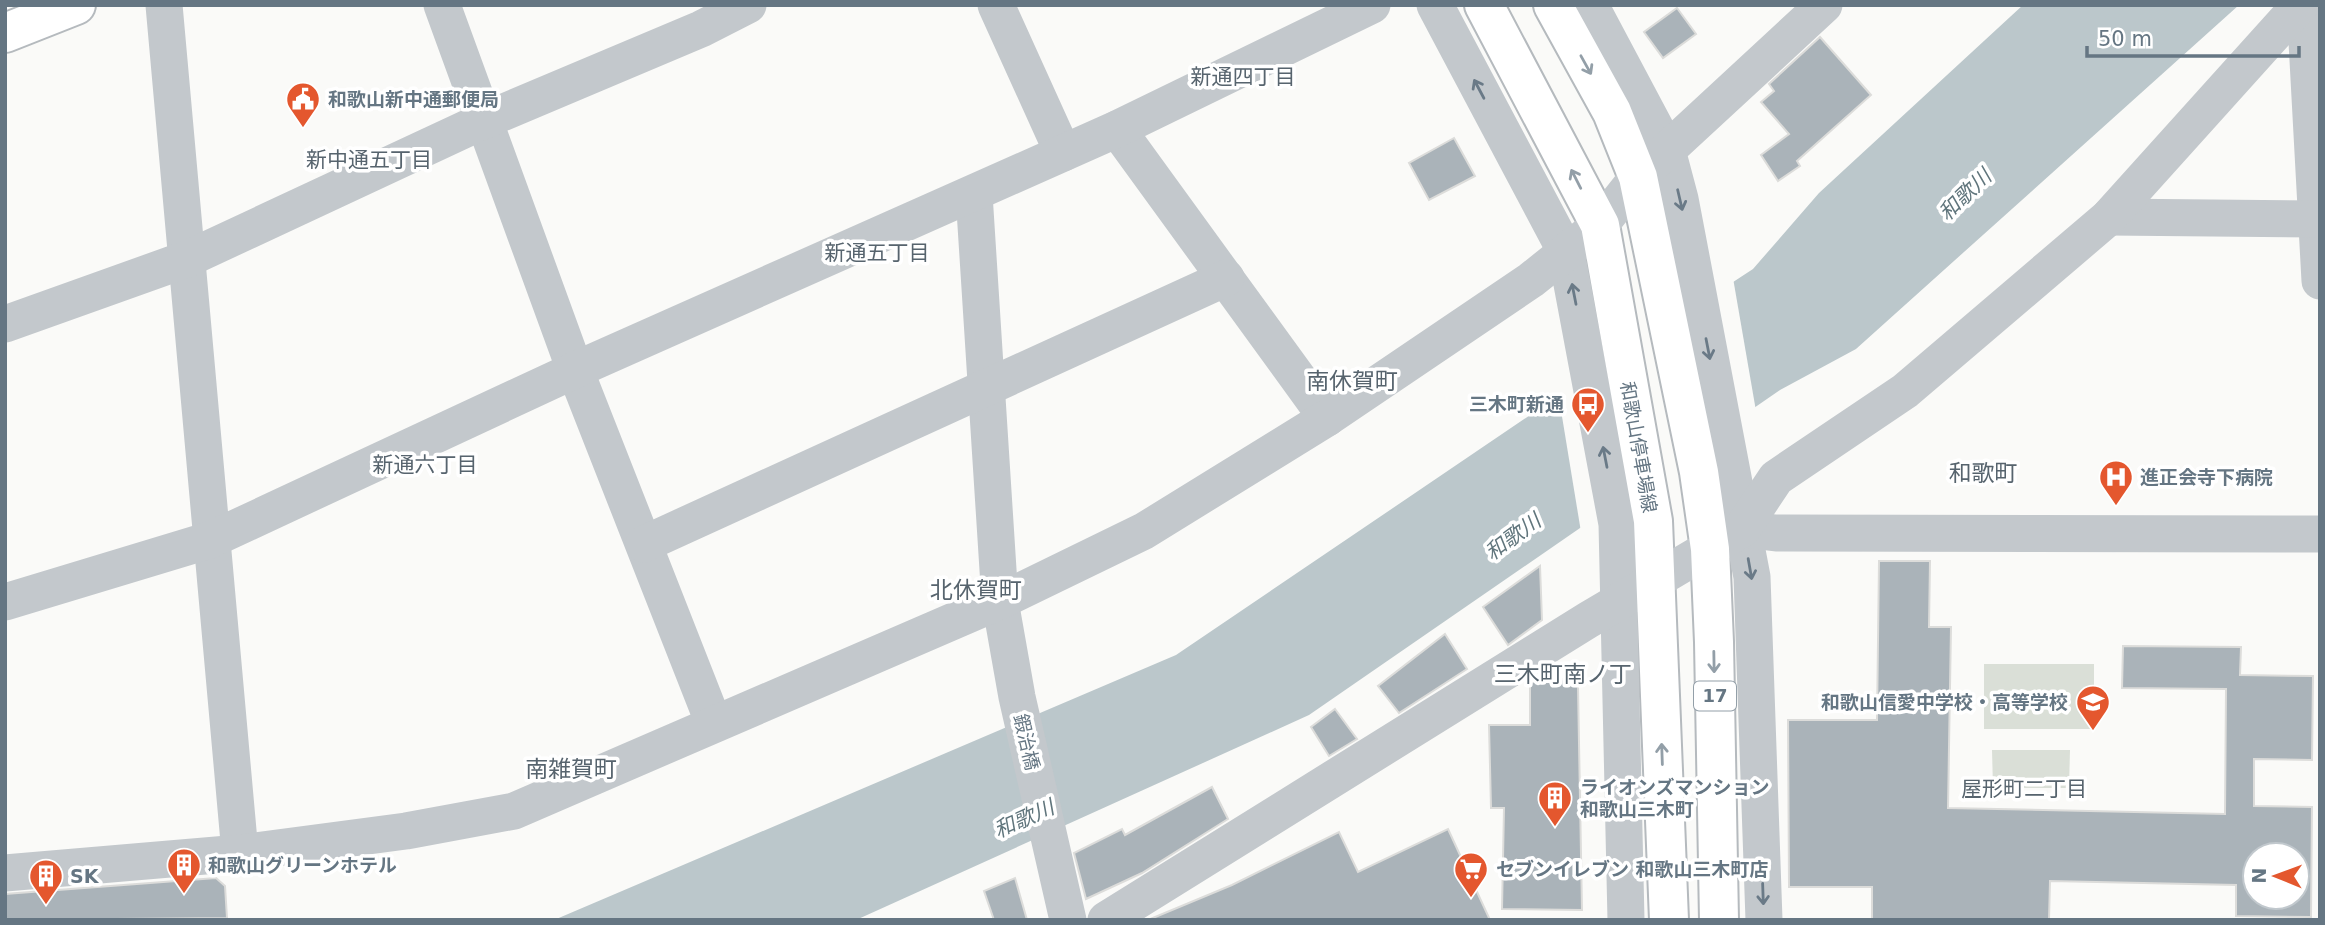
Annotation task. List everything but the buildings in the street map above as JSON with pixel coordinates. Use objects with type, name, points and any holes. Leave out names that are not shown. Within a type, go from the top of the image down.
[{"type":"main road","points":[[5,33],[76,5]]},
{"type":"main road","name":"和歌山停車場線","points":[[1484,5],[1600,225],[1650,503],[1668,920]]},
{"type":"main road","name":"17","points":[[1553,5],[1612,112],[1681,292],[1713,463],[1710,550],[1719,920]]},
{"type":"street","points":[[164,5],[240,853]]},
{"type":"street","points":[[442,5],[575,370],[714,724]]},
{"type":"street","points":[[5,324],[187,259],[485,120],[701,29],[748,5]]},
{"type":"street","points":[[996,5],[1063,153]]},
{"type":"street","points":[[5,602],[210,540],[575,370],[1117,129],[1373,5]]},
{"type":"street","points":[[1435,5],[1566,252],[1617,524],[1626,920]]},
{"type":"street","points":[[1590,5],[1667,150],[1680,199],[1681,292]]},
{"type":"street","points":[[5,873],[240,853],[406,831],[513,811],[1000,601],[1144,531],[1327,418],[1531,280],[1600,225],[1638,177],[1824,5]]},
{"type":"street","points":[[1107,920],[1619,602],[1742,529],[1776,478],[1905,391],[2109,217],[2302,5]]},
{"type":"street","points":[[2302,5],[2320,281]]},
{"type":"street","points":[[1117,129],[1327,418]]},
{"type":"street","name":"鍜治橋","points":[[974,194],[1000,601],[1017,697],[1068,920]]},
{"type":"street","points":[[2109,217],[2318,219]]},
{"type":"street","points":[[644,544],[1226,278]]},
{"type":"street","points":[[1713,463],[1742,529],[1752,577],[1763,920]]},
{"type":"street","points":[[1742,529],[1776,533],[2320,534]]},
{"type":"shaded area","points":[[1984,664],[2094,664],[2094,729],[1984,729]]},
{"type":"shaded area","points":[[1992,750],[2070,750],[2069,788],[1993,788]]},
{"type":"water","name":"和歌川","points":[[2023,5],[2239,5],[1856,349],[1780,390],[1309,715],[856,920],[554,920],[1176,655],[1545,405],[1753,269],[1819,193]]},
{"type":"pier","points":[[1733,278],[1756,411],[1581,532],[1558,392]]},
{"type":"place","name":"和歌山新中通郵便局","points":[[303,129]]},
{"type":"place","name":"三木町新通","points":[[1588,434]]},
{"type":"place","name":"進正会寺下病院","points":[[2116,507]]},
{"type":"place","name":"和歌山信愛中学校・高等学校","points":[[2093,732]]},
{"type":"place","name":"ライオンズマンション 和歌山三木町","points":[[1555,828]]},
{"type":"place","name":"和歌山グリーンホテル","points":[[184,895]]},
{"type":"place","name":"セブンイレブン 和歌山三木町店","points":[[1471,899]]},
{"type":"place","name":"SK","points":[[46,906]]},
{"type":"district","name":"新通四丁目","points":[[1243,77]]},
{"type":"district","name":"新中通五丁目","points":[[369,160]]},
{"type":"district","name":"新通五丁目","points":[[877,253]]},
{"type":"district","name":"南休賀町","points":[[1352,381]]},
{"type":"district","name":"新通六丁目","points":[[425,465]]},
{"type":"district","name":"和歌町","points":[[1983,473]]},
{"type":"district","name":"北休賀町","points":[[976,590]]},
{"type":"district","name":"三木町南ノ丁","points":[[1563,674]]},
{"type":"district","name":"南雑賀町","points":[[571,769]]},
{"type":"district","name":"屋形町二丁目","points":[[2024,789]]}]
